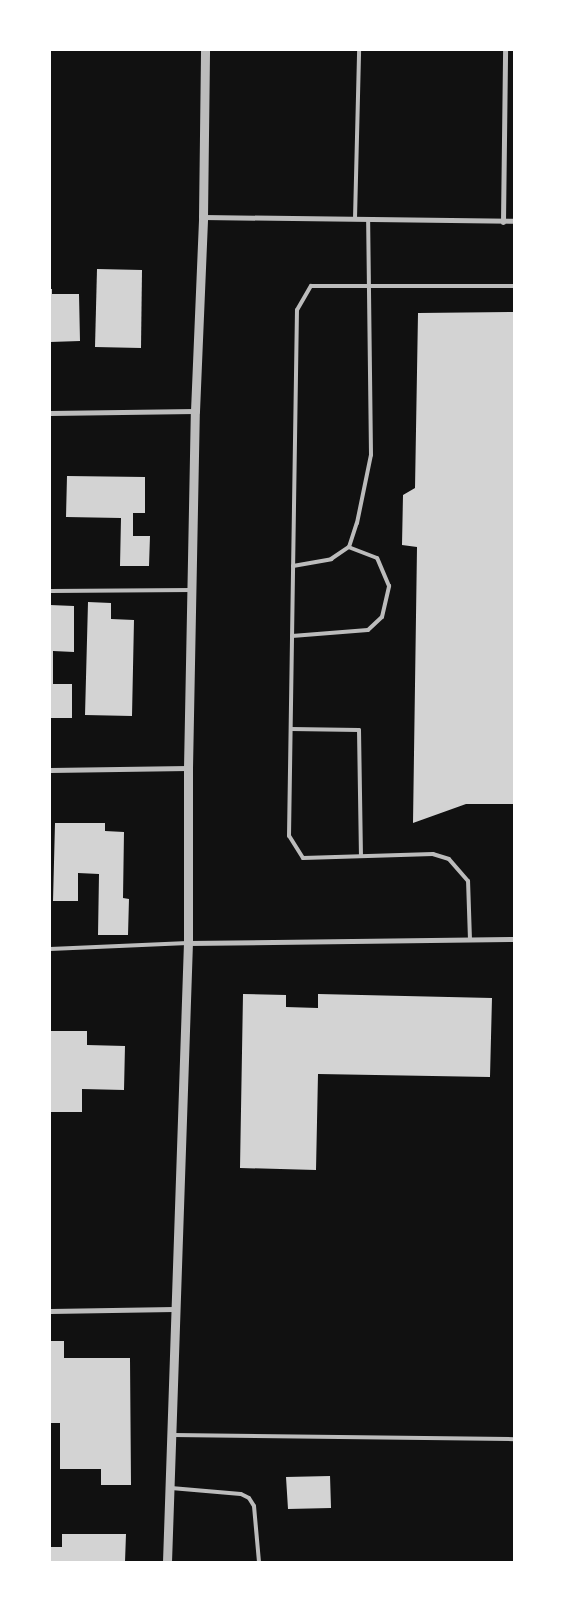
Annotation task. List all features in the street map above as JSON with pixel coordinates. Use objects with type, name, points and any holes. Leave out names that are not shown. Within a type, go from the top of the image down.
[{"type":"street","points":[[168,1562],[174,1309],[188,943],[188,768],[206,50]]},
{"type":"street","points":[[503,222],[505,50]]},
{"type":"street","points":[[203,217],[514,221]]},
{"type":"street","points":[[50,413],[196,411]]},
{"type":"street","points":[[50,770],[188,768]]},
{"type":"street","points":[[188,943],[514,940]]},
{"type":"street","points":[[50,1311],[174,1309]]},
{"type":"lane","points":[[355,219],[360,50]]},
{"type":"lane","points":[[294,566],[331,560],[349,547],[357,524],[371,455],[367,287],[368,220]]},
{"type":"lane","points":[[470,940],[468,881],[450,860],[433,854],[303,858],[289,836],[298,310],[311,286],[514,286]]},
{"type":"lane","points":[[292,636],[368,630],[382,616],[389,586],[377,558],[349,547]]},
{"type":"lane","points":[[50,591],[192,590]]},
{"type":"lane","points":[[291,730],[359,730],[360,856]]},
{"type":"lane","points":[[50,949],[188,943]]},
{"type":"lane","points":[[170,1435],[514,1438]]},
{"type":"lane","points":[[169,1488],[241,1494],[250,1498],[254,1506],[259,1562]]},
{"type":"building","points":[[97,269],[142,270],[141,348],[95,347]]},
{"type":"building","points":[[50,289],[52,289],[52,294],[79,294],[80,341],[50,342]]},
{"type":"building","points":[[514,312],[514,804],[466,804],[413,823],[417,547],[402,545],[403,495],[415,488],[418,313]]},
{"type":"building","points":[[67,476],[145,477],[145,513],[133,513],[133,536],[150,536],[149,566],[120,566],[121,518],[66,517]]},
{"type":"building","points":[[88,602],[111,603],[111,619],[134,620],[132,716],[85,715]]},
{"type":"building","points":[[50,605],[74,606],[74,652],[53,651],[53,684],[72,684],[72,718],[50,718]]},
{"type":"building","points":[[55,823],[105,823],[105,831],[124,832],[123,898],[129,899],[128,935],[98,935],[99,874],[78,873],[78,901],[53,901]]},
{"type":"building","points":[[243,994],[286,995],[286,1007],[318,1008],[318,994],[492,998],[490,1077],[318,1074],[316,1170],[240,1168]]},
{"type":"building","points":[[50,1031],[87,1031],[87,1045],[125,1046],[124,1090],[82,1089],[82,1112],[50,1112]]},
{"type":"building","points":[[50,1341],[64,1341],[64,1358],[130,1358],[131,1485],[101,1485],[101,1469],[60,1469],[60,1423],[50,1423]]},
{"type":"building","points":[[330,1476],[331,1508],[288,1509],[286,1477]]},
{"type":"building","points":[[62,1534],[126,1534],[125,1562],[50,1562],[50,1547],[62,1547]]}]
